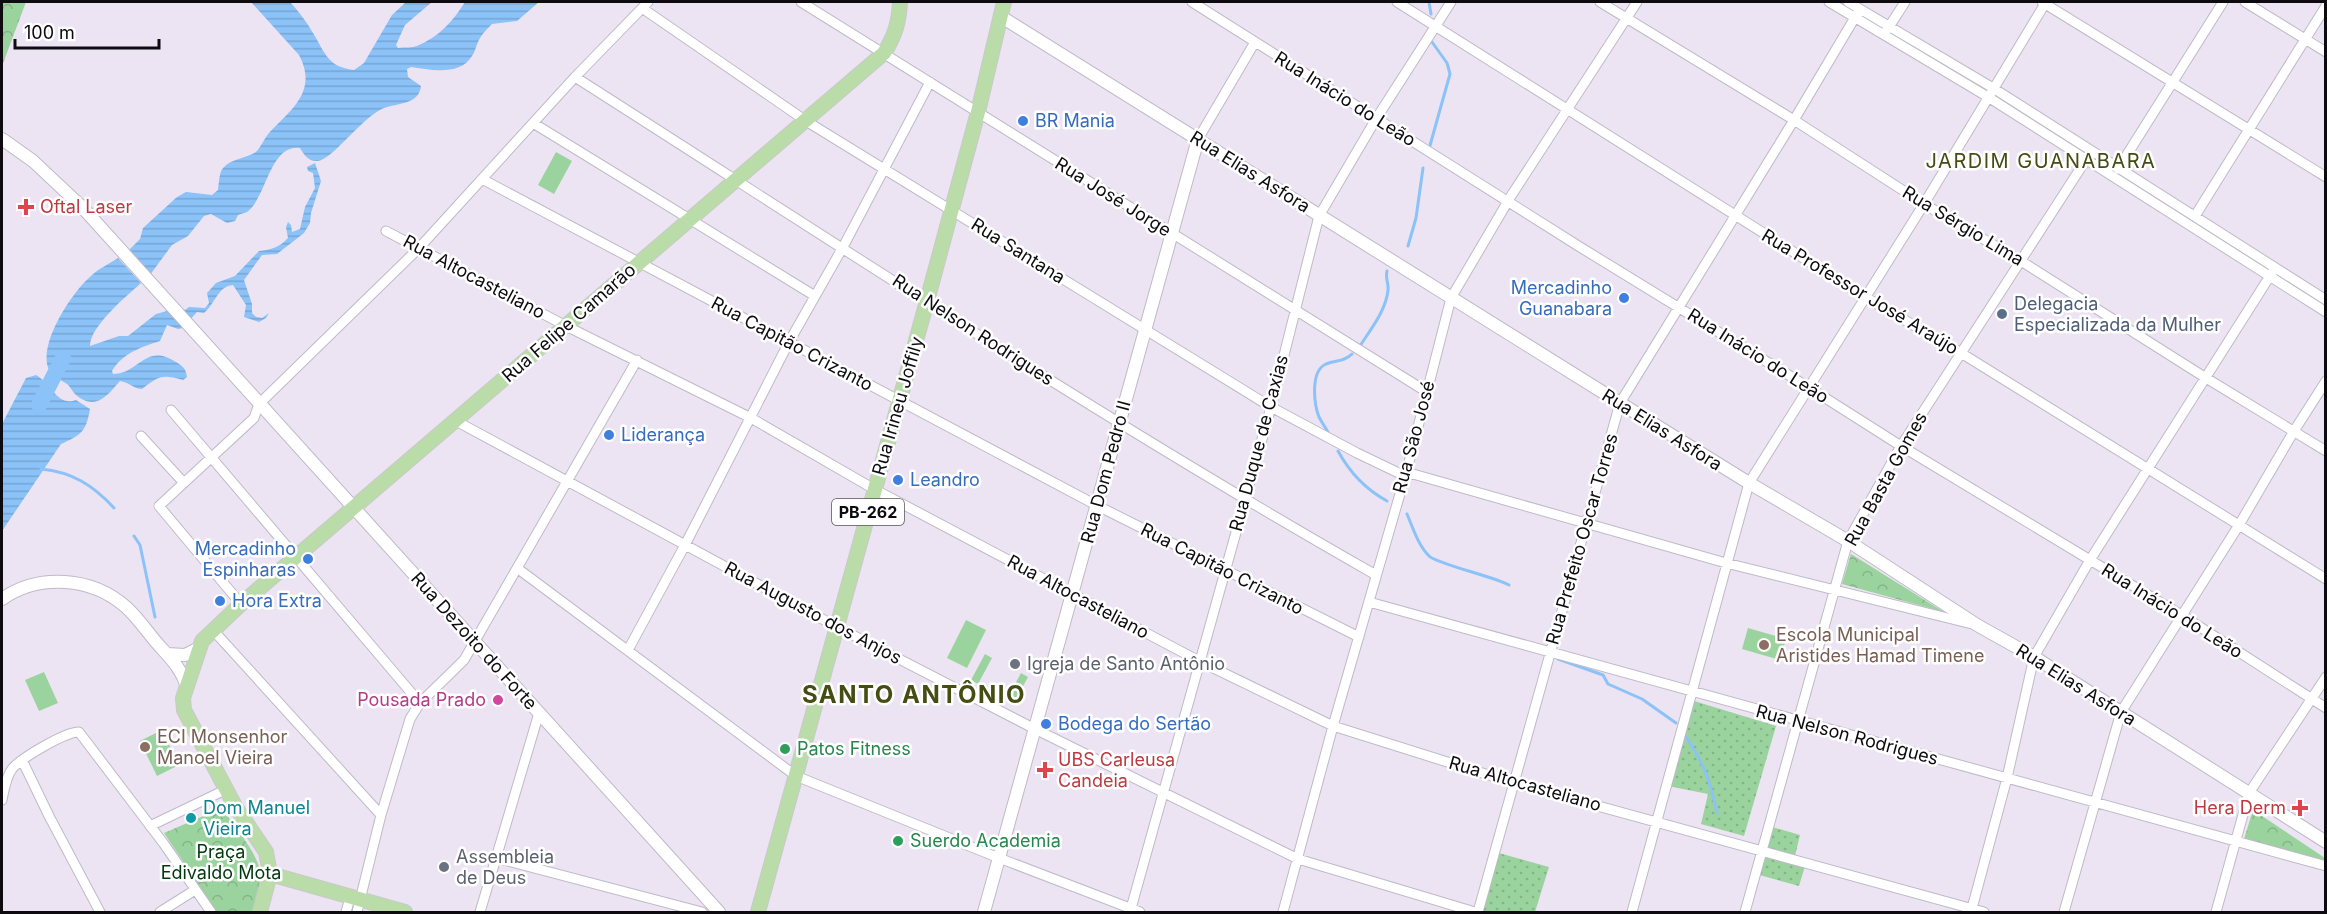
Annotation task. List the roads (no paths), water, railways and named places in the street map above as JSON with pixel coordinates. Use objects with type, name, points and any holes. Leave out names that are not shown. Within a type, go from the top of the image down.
[{"type":"main road","name":"Rua Felipe Camarão","points":[[270,874],[266,852],[226,789],[184,710],[183,699],[194,662],[199,648],[212,629],[884,53],[894,37],[900,2]]},
{"type":"main road","name":"Rua Irineu Joffily","points":[[758,912],[927,301],[978,112],[1004,2]]},
{"type":"main road","points":[[260,912],[270,874],[356,904],[405,912]]},
{"type":"street","name":"Rua José Jorge","points":[[801,2],[1426,392]]},
{"type":"street","name":"Rua Inácio do Leão","points":[[1191,2],[1901,446],[2182,616],[2325,708]]},
{"type":"street","name":"Rua Professor José Araújo","points":[[1397,2],[1865,297],[1961,353],[2146,470],[2325,579]]},
{"type":"street","name":"Rua Duque de Caxias","points":[[1133,911],[1163,792],[1271,407],[1294,308],[1319,216],[1376,119],[1450,2]]},
{"type":"street","name":"Rua Sérgio Lima","points":[[1602,2],[1794,120],[1923,204],[2021,261],[2325,451]]},
{"type":"street","name":"Rua São José","points":[[1283,912],[1333,726],[1405,476],[1451,298],[1508,202],[1636,2]]},
{"type":"street","points":[[1829,2],[1858,13],[1991,93],[2273,272],[2325,300]]},
{"type":"street","points":[[1848,2],[1858,13]]},
{"type":"street","points":[[1887,31],[1905,2]]},
{"type":"street","points":[[1632,912],[1749,483],[1923,204],[2045,2],[2172,84],[2325,177]]},
{"type":"street","points":[[2118,169],[2223,2]]},
{"type":"street","points":[[2245,2],[2325,52]]},
{"type":"street","points":[[241,604],[159,506],[254,418],[260,404],[419,248],[575,77],[645,5]]},
{"type":"street","name":"Rua Santana","points":[[645,5],[806,121],[1271,407],[1405,476],[1413,474],[1726,563],[1977,626]]},
{"type":"street","points":[[2195,216],[2325,6]]},
{"type":"street","name":"Rua Prefeito Oscar Torres","points":[[1477,912],[1620,403],[1858,13]]},
{"type":"street","name":"Rua Elias Asfora","points":[[1000,16],[1749,483],[1848,541],[1977,626],[2034,657],[2325,842]]},
{"type":"street","name":"Rua Dom Pedro II","points":[[984,912],[1198,139],[1255,42]]},
{"type":"street","name":"Rua Nelson Rodrigues","points":[[575,77],[1119,423],[1245,500],[1376,575]]},
{"type":"street","points":[[627,651],[686,545],[789,342],[843,247],[930,82]]},
{"type":"street","points":[[533,123],[815,296]]},
{"type":"street","name":"Rua Dezoito do Forte","points":[[2,139],[33,161],[83,208],[719,912]]},
{"type":"street","points":[[2088,156],[2118,169],[2195,216],[2325,312]]},
{"type":"street","name":"Rua Basta Gomes","points":[[1745,912],[1848,541],[1901,446],[2088,156]]},
{"type":"street","name":"Rua Capitão Crizanto","points":[[482,179],[1096,505],[1359,637]]},
{"type":"street","name":"Rua Altocasteliano","points":[[386,231],[566,326],[751,418],[874,489],[1201,662],[1333,726],[1514,783],[1971,911],[1984,912]]},
{"type":"street","points":[[1971,911],[2007,778],[2034,657],[2090,560],[2273,272]]},
{"type":"street","points":[[346,912],[356,904],[410,718],[420,703],[457,668],[474,642],[636,360]]},
{"type":"street","points":[[2064,912],[2121,712],[2239,525],[2325,381]]},
{"type":"street","points":[[171,410],[420,703]]},
{"type":"street","name":"Rua Augusto dos Anjos","points":[[456,421],[837,627],[1035,729],[1298,859],[1477,912]]},
{"type":"street","points":[[141,436],[184,483]]},
{"type":"street","points":[[517,568],[796,776],[1133,911]]},
{"type":"street","points":[[2,598],[24,587],[44,581],[64,581],[87,586],[108,595],[125,606],[168,654],[178,666],[187,687]]},
{"type":"street","name":"Rua Nelson Rodrigues","points":[[1369,602],[2325,866]]},
{"type":"street","points":[[212,629],[381,815]]},
{"type":"street","points":[[168,654],[185,655],[199,648]]},
{"type":"street","points":[[178,666],[188,667],[194,662]]},
{"type":"street","points":[[2216,912],[2249,793],[2325,677]]},
{"type":"street","points":[[480,912],[538,712]]},
{"type":"street","points":[[2,800],[10,773],[22,760],[69,733],[79,732],[150,826],[210,912]]},
{"type":"street","points":[[22,760],[100,912]]},
{"type":"street","points":[[150,826],[226,789]]},
{"type":"street","points":[[496,858],[702,912]]},
{"type":"street","points":[[159,912],[195,890]]},
{"type":"water","points":[[251,2],[290,2],[308,25],[328,58],[338,66],[354,70],[364,63],[392,15],[406,2],[432,2],[405,25],[396,45],[398,48],[415,47],[432,38],[456,16],[465,2],[539,2],[517,21],[492,24],[481,37],[472,56],[460,67],[445,70],[411,67],[407,69],[408,77],[421,86],[416,97],[375,113],[324,159],[318,161],[309,159],[300,148],[290,149],[282,154],[269,173],[254,205],[247,212],[238,215],[235,221],[227,223],[211,214],[204,216],[188,236],[172,245],[147,279],[124,255],[140,239],[143,228],[177,197],[186,192],[212,195],[218,190],[223,168],[230,162],[256,152],[269,133],[294,107],[304,89],[306,79],[299,55]]},
{"type":"water","points":[[315,163],[321,181],[310,223],[304,233],[277,254],[262,255],[244,280],[252,304],[252,313],[262,318],[269,313],[266,318],[259,322],[244,317],[246,305],[233,285],[220,292],[204,313],[197,312],[187,323],[181,308],[185,310],[189,307],[205,308],[209,303],[207,293],[216,283],[235,276],[259,251],[275,248],[288,238],[286,227],[288,222],[292,232],[300,229],[305,207],[315,188],[313,173],[308,171],[307,167]]},
{"type":"water","points":[[118,258],[141,283],[102,321],[90,346],[119,336],[128,336],[156,314],[167,311],[183,328],[178,329],[167,325],[160,341],[127,355],[112,371],[113,374],[122,373],[143,360],[157,355],[181,365],[187,377],[183,380],[161,377],[142,389],[120,381],[100,400],[89,402],[75,394],[68,385],[50,373],[47,359],[48,347],[58,320],[75,294],[94,273]]},
{"type":"water","points":[[36,375],[59,397],[69,401],[76,400],[90,409],[82,432],[61,444],[2,531],[2,424],[26,378]]},
{"type":"waterway","points":[[1429,2],[1431,14]]},
{"type":"waterway","points":[[1429,149],[1450,74],[1447,63],[1432,42]]},
{"type":"waterway","points":[[1408,246],[1416,218],[1423,168]]},
{"type":"waterway","points":[[1360,346],[1377,320],[1387,298],[1387,271]]},
{"type":"waterway","points":[[1329,434],[1317,411],[1315,396],[1317,373],[1326,364],[1343,360],[1352,354]]},
{"type":"waterway","points":[[39,405],[63,358]]},
{"type":"waterway","points":[[1338,451],[1359,480],[1387,501]]},
{"type":"waterway","points":[[41,469],[63,473],[81,481],[90,486],[114,508]]},
{"type":"waterway","points":[[1407,514],[1419,542],[1429,556],[1442,563],[1509,585]]},
{"type":"waterway","points":[[134,536],[140,545],[155,617]]},
{"type":"waterway","points":[[1558,659],[1603,675],[1608,684],[1642,699],[1676,723]]},
{"type":"waterway","points":[[1686,737],[1706,774],[1717,813]]},
{"type":"place","name":"BR Mania","points":[[1023,121]]},
{"type":"place","name":"Oftal Laser","points":[[26,207]]},
{"type":"place","name":"Mercadinho Guanabara","points":[[1624,298]]},
{"type":"place","name":"Delegacia Especializada da Mulher","points":[[2002,314]]},
{"type":"place","name":"Liderança","points":[[609,435]]},
{"type":"place","name":"Leandro","points":[[898,480]]},
{"type":"place","name":"Mercadinho Espinharas","points":[[308,559]]},
{"type":"place","name":"Hora Extra","points":[[220,601]]},
{"type":"place","name":"Escola Municipal Aristides Hamad Timene","points":[[1764,645]]},
{"type":"place","name":"Igreja de Santo Antônio","points":[[1015,664]]},
{"type":"place","name":"Pousada Prado","points":[[498,700]]},
{"type":"place","name":"Bodega do Sertão","points":[[1046,724]]},
{"type":"place","name":"ECI Monsenhor Manoel Vieira","points":[[145,747]]},
{"type":"place","name":"Patos Fitness","points":[[785,749]]},
{"type":"place","name":"UBS Carleusa Candeia","points":[[1045,770]]},
{"type":"place","name":"Hera Derm","points":[[2300,808]]},
{"type":"place","name":"Dom Manuel Vieira","points":[[191,818]]},
{"type":"place","name":"Suerdo Academia","points":[[898,841]]},
{"type":"place","name":"Assembleia de Deus","points":[[444,867]]},
{"type":"district","name":"JARDIM GUANABARA","points":[[2041,161]]},
{"type":"district","name":"SANTO ANTÔNIO","points":[[914,695]]},
{"type":"park label","name":"Praça Edivaldo Mota","points":[[221,862]]}]
